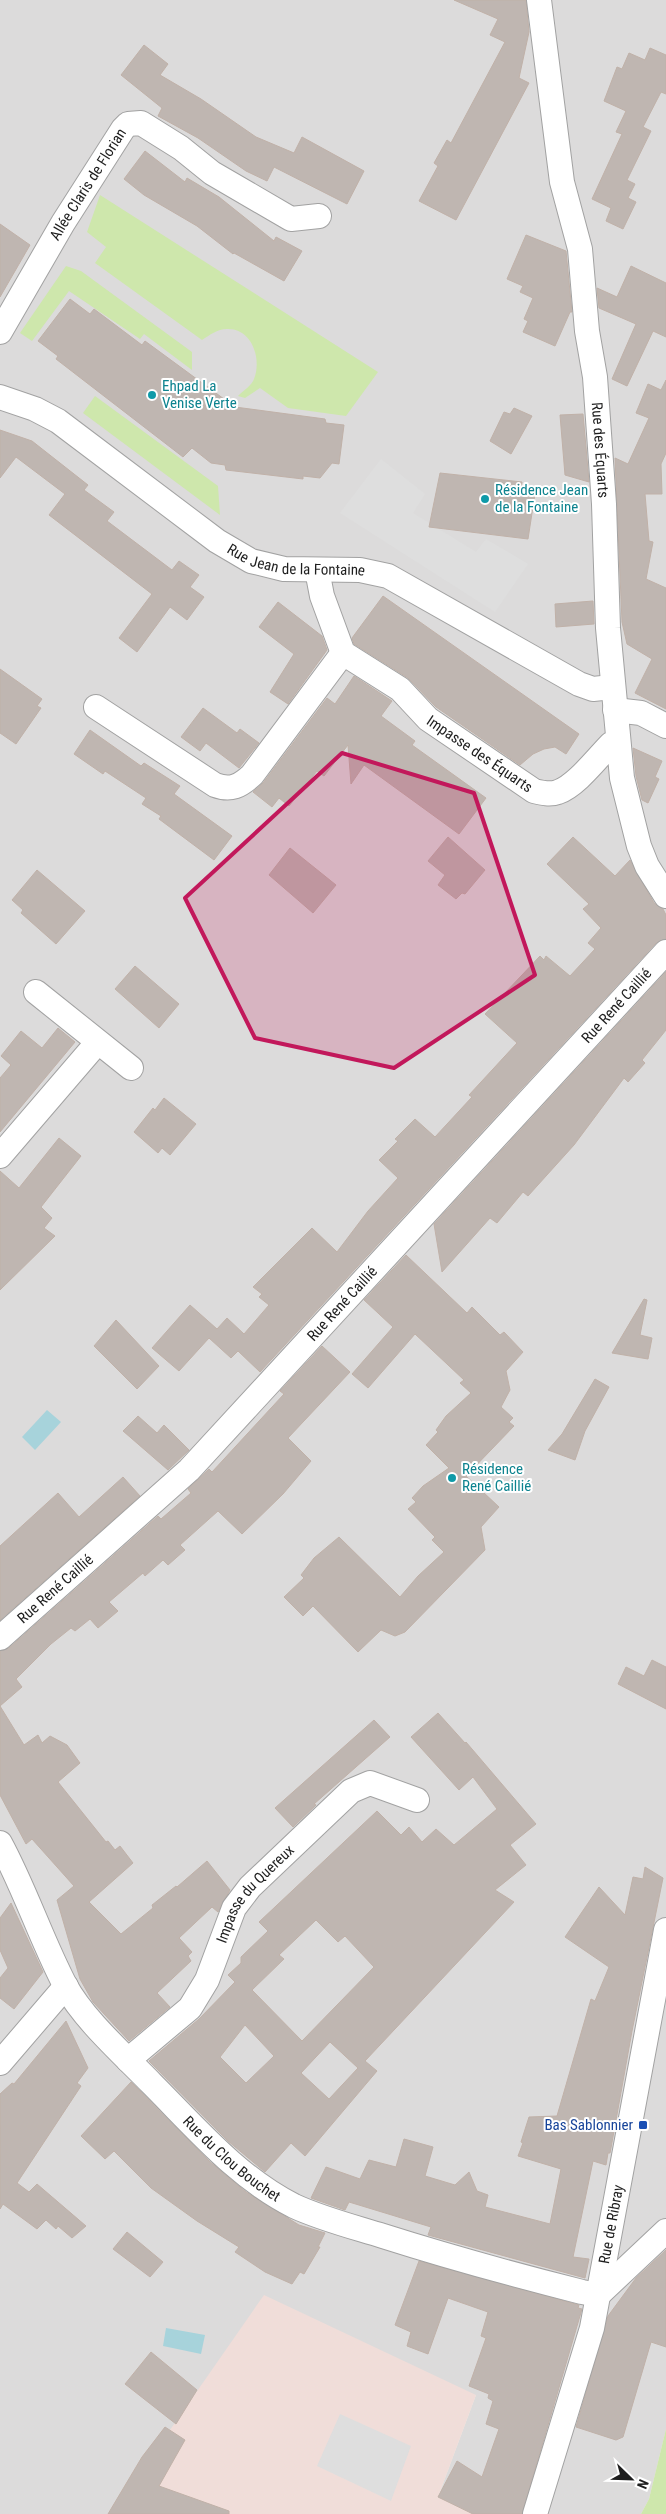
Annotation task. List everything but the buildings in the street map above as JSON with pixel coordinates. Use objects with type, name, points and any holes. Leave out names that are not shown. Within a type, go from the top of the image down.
[{"type":"street","name":"Rue des Équarts","points":[[540,0],[562,182],[580,249],[587,331],[595,377],[604,504],[613,698],[622,778],[639,846],[647,866],[666,896]]},
{"type":"street","name":"Allée Claris de Florian","points":[[0,332],[63,223],[128,124],[141,124],[181,148],[212,173],[291,219],[319,216]]},
{"type":"street","name":"Rue Jean de la Fontaine","points":[[0,396],[35,409],[58,421],[234,552],[268,566],[317,570],[360,570],[388,576],[579,684],[613,698],[666,726]]},
{"type":"street","points":[[96,706],[215,785],[232,788],[242,785],[252,776],[343,653],[322,596],[317,570]]},
{"type":"street","name":"Impasse des Équarts","points":[[343,653],[400,689],[428,719],[534,791],[547,794],[558,793],[570,785],[611,744],[618,741]]},
{"type":"street","name":"Rue René Caillié","points":[[0,1638],[189,1470],[666,952]]},
{"type":"street","points":[[36,992],[131,1068]]},
{"type":"street","points":[[0,1156],[97,1042]]},
{"type":"street","name":"Impasse du Quereux","points":[[128,2060],[190,2008],[207,1980],[234,1908],[250,1887],[351,1791],[370,1783],[417,1800]]},
{"type":"street","name":"Rue du Clou Bouchet","points":[[0,1843],[17,1874],[66,1986],[94,2023],[128,2060],[214,2147],[247,2175],[294,2206],[470,2264],[598,2295]]},
{"type":"street","name":"Rue de Ribray","points":[[535,2514],[588,2346],[666,1930]]},
{"type":"street","points":[[0,2063],[66,1986]]},
{"type":"street","points":[[598,2295],[666,2231]]},
{"type":"highlighted area","points":[[342,753],[474,793],[535,975],[394,1068],[255,1038],[185,898]]},
{"type":"shaded area","points":[[0,0],[666,0],[666,2429],[649,2499],[641,2514],[473,2514],[438,2497],[476,2395],[122,2514],[0,2514]]},
{"type":"shaded area","points":[[381,459],[425,494],[413,513],[476,552],[486,539],[528,564],[495,612],[340,513]]},
{"type":"shaded area","points":[[264,2295],[476,2395],[438,2497],[473,2514],[122,2514],[170,2430]]},
{"type":"shaded area","points":[[340,2414],[411,2446],[391,2501],[317,2466]]},
{"type":"green space","points":[[100,195],[378,372],[346,416],[288,408],[260,388],[245,398],[238,396],[254,379],[256,371],[256,354],[249,339],[236,330],[223,329],[202,340],[95,263],[106,247],[87,232]]},
{"type":"green space","points":[[66,266],[81,271],[192,352],[192,370],[144,334],[140,339],[69,291],[32,341],[20,333]]},
{"type":"green space","points":[[95,396],[218,486],[220,515],[83,413]]},
{"type":"green space","points":[[666,2429],[666,2514],[641,2514],[649,2499]]},
{"type":"water","points":[[47,1410],[61,1422],[35,1450],[22,1437]]},
{"type":"water","points":[[166,2328],[205,2335],[201,2354],[163,2346]]},
{"type":"place","name":"Ehpad La Venise Verte","points":[[152,395]]},
{"type":"place","name":"Résidence Jean de la Fontaine","points":[[485,499]]},
{"type":"place","name":"Résidence René Caillié","points":[[452,1478]]},
{"type":"place","name":"Bas Sablonnier","points":[[643,2125]]}]
